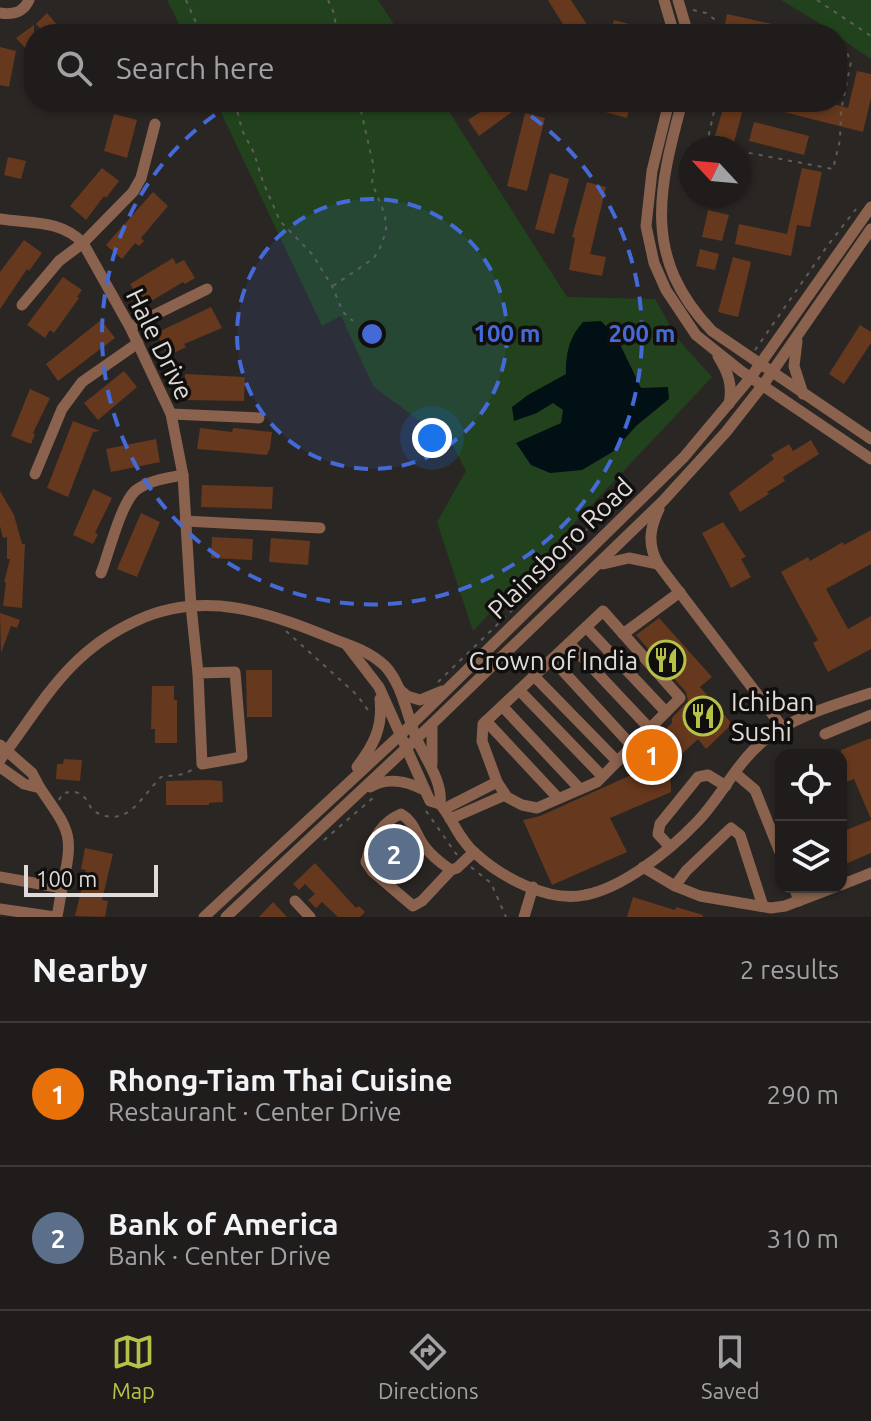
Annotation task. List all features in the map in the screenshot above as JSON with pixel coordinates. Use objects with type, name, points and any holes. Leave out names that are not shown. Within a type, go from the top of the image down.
[{"type":"street","points":[[0,13],[21,11],[29,0]]},
{"type":"street","points":[[664,0],[671,24]]},
{"type":"street","points":[[678,0],[687,24]]},
{"type":"street","points":[[678,24],[686,16]]},
{"type":"street","points":[[668,112],[664,145],[646,226],[666,290],[696,335],[751,377],[871,459]]},
{"type":"street","points":[[664,145],[678,112]]},
{"type":"street","points":[[22,305],[59,261],[83,243],[133,192],[141,178],[155,124]]},
{"type":"street","points":[[658,173],[666,253],[679,289],[693,311],[712,331],[755,362],[871,439]]},
{"type":"street","name":"Plainsboro Road","points":[[204,917],[411,725],[444,684],[674,468],[751,377],[755,362],[866,205]]},
{"type":"street","points":[[0,219],[59,226],[83,243]]},
{"type":"street","name":"Plainsboro Road","points":[[226,917],[663,501],[726,432],[763,385],[871,229]]},
{"type":"street","name":"Hale Drive","points":[[83,243],[130,327],[171,414],[183,475],[202,764]]},
{"type":"street","points":[[653,256],[666,253]]},
{"type":"street","points":[[130,327],[207,289]]},
{"type":"street","points":[[798,336],[794,366],[804,394]]},
{"type":"street","points":[[35,474],[62,409],[82,382],[138,343]]},
{"type":"street","points":[[714,349],[728,371],[732,391],[728,407]]},
{"type":"street","points":[[171,414],[259,418]]},
{"type":"street","points":[[101,573],[124,511],[135,492],[163,478],[183,475]]},
{"type":"street","points":[[663,501],[650,537],[653,556],[783,728]]},
{"type":"street","points":[[185,521],[320,528]]},
{"type":"street","points":[[586,576],[606,561],[614,559],[636,558],[658,564]]},
{"type":"street","points":[[623,634],[680,592]]},
{"type":"street","points":[[0,909],[56,917],[70,849],[65,824],[32,773],[2,752],[56,680],[78,658],[102,640],[140,619],[191,606],[242,608],[280,617],[358,646],[379,661],[394,679],[441,792],[445,810],[474,852],[500,872],[533,887],[566,896],[584,896],[605,889],[670,847],[698,822],[761,742],[783,728],[871,693]]},
{"type":"street","points":[[603,611],[623,634],[680,698],[597,782],[537,808],[522,805],[505,795],[482,741],[483,724],[603,611]]},
{"type":"street","points":[[586,627],[666,712]]},
{"type":"street","points":[[569,643],[650,729]]},
{"type":"street","points":[[346,644],[379,687],[430,801],[445,810],[505,795]]},
{"type":"street","points":[[552,659],[632,746]]},
{"type":"street","points":[[198,673],[235,672],[242,757],[202,764]]},
{"type":"street","points":[[534,676],[617,761]]},
{"type":"street","points":[[398,689],[420,700],[444,684]]},
{"type":"street","points":[[338,791],[376,739],[382,717],[379,687]]},
{"type":"street","points":[[519,690],[602,776]]},
{"type":"street","points":[[502,706],[580,789]]},
{"type":"street","points":[[825,734],[871,715]]},
{"type":"street","points":[[486,721],[558,798]]},
{"type":"street","points":[[432,724],[433,772]]},
{"type":"street","points":[[0,767],[24,784],[40,788]]},
{"type":"street","points":[[735,773],[755,790],[775,840]]},
{"type":"street","points":[[670,847],[658,834],[660,824],[698,777],[708,775],[726,786]]},
{"type":"street","points":[[356,796],[375,784],[393,781],[424,790]]},
{"type":"street","points":[[445,810],[497,782]]},
{"type":"street","points":[[451,870],[425,847],[415,828],[401,814],[389,819],[371,845],[366,862],[372,871],[413,906],[474,852]]},
{"type":"street","points":[[675,886],[686,871],[731,828],[740,835],[763,906]]},
{"type":"street","points":[[643,867],[675,886],[700,896],[763,906],[794,907],[823,893]]},
{"type":"street","points":[[847,883],[871,873]]},
{"type":"street","points":[[0,877],[62,888]]},
{"type":"street","points":[[524,917],[533,887]]},
{"type":"street","points":[[295,901],[310,917]]},
{"type":"path","points":[[186,0],[197,24]]},
{"type":"path","points":[[328,0],[336,24]]},
{"type":"path","points":[[817,0],[871,36]]},
{"type":"path","points":[[686,16],[706,13],[714,19],[715,24]]},
{"type":"path","points":[[847,53],[851,62],[847,82]]},
{"type":"path","points":[[238,112],[280,221],[312,254],[332,286],[343,312],[353,321]]},
{"type":"path","points":[[332,286],[374,258],[386,229],[385,215],[372,183],[374,168],[361,112]]},
{"type":"path","points":[[709,136],[714,112]]},
{"type":"path","points":[[751,153],[833,169],[840,140],[842,112]]},
{"type":"path","points":[[755,362],[828,245],[866,205]]},
{"type":"path","points":[[444,684],[536,587],[545,573],[593,525],[640,486]]},
{"type":"path","points":[[285,630],[357,695],[371,714]]},
{"type":"path","points":[[53,807],[63,793],[77,790],[84,794],[92,810],[100,814],[113,817],[126,814],[146,797],[161,777],[184,774],[202,764]]},
{"type":"green space","points":[[167,0],[378,0],[394,24],[179,24]]},
{"type":"green space","points":[[781,0],[871,0],[871,59],[847,43],[847,24],[821,24]]},
{"type":"green space","points":[[221,112],[449,112],[567,297],[655,299],[677,338],[712,377],[473,631],[437,522],[466,471],[453,446],[373,386],[341,316],[322,326]]},
{"type":"shaded area","points":[[601,321],[617,338],[641,388],[668,387],[669,399],[636,426],[614,451],[582,470],[550,473],[531,465],[516,443],[561,423],[563,410],[553,403],[514,421],[512,407],[566,374],[569,346],[574,334],[583,322]]},
{"type":"building","points":[[548,0],[571,0],[587,24],[563,24]]},
{"type":"building","points":[[47,13],[56,24],[36,24]]},
{"type":"building","points":[[727,14],[772,24],[725,24]]},
{"type":"building","points":[[24,32],[24,47],[16,38]]},
{"type":"building","points":[[0,47],[16,51],[9,87],[0,85]]},
{"type":"building","points":[[857,71],[871,74],[871,98],[863,132],[784,112],[847,112]]},
{"type":"building","points":[[480,112],[512,112],[479,136],[468,120]]},
{"type":"building","points":[[605,112],[628,112],[627,118]]},
{"type":"building","points":[[722,112],[742,112],[736,136],[715,136]]},
{"type":"building","points":[[525,113],[545,118],[527,191],[507,186]]},
{"type":"building","points":[[114,114],[137,120],[127,158],[104,151]]},
{"type":"building","points":[[754,122],[809,136],[804,155],[751,142]]},
{"type":"building","points":[[8,157],[26,161],[21,179],[4,175]]},
{"type":"building","points":[[102,168],[119,181],[86,220],[70,206]]},
{"type":"building","points":[[802,168],[822,172],[810,227],[797,225],[791,256],[735,244],[739,224],[787,234]]},
{"type":"building","points":[[550,173],[569,179],[554,234],[535,229]]},
{"type":"building","points":[[587,182],[606,187],[590,254],[606,257],[602,276],[569,270],[575,238],[572,237]]},
{"type":"building","points":[[153,192],[168,206],[141,238],[144,241],[139,246],[135,243],[122,259],[106,245]]},
{"type":"building","points":[[708,210],[729,215],[722,241],[702,237]]},
{"type":"building","points":[[24,240],[42,253],[0,309],[0,272]]},
{"type":"building","points":[[700,249],[719,254],[715,270],[696,266]]},
{"type":"building","points":[[733,257],[751,262],[738,317],[718,312]]},
{"type":"building","points":[[173,258],[176,264],[184,260],[195,278],[143,306],[130,284]]},
{"type":"building","points":[[63,277],[82,290],[54,333],[50,330],[45,338],[27,325]]},
{"type":"building","points":[[211,307],[222,328],[184,344],[186,347],[168,356],[156,333]]},
{"type":"building","points":[[101,320],[115,338],[58,381],[46,364]]},
{"type":"building","points":[[860,325],[871,332],[871,343],[844,384],[829,374]]},
{"type":"building","points":[[124,371],[137,387],[98,420],[84,403]]},
{"type":"building","points":[[185,374],[245,377],[244,401],[184,400]]},
{"type":"building","points":[[30,389],[50,398],[31,444],[11,436]]},
{"type":"building","points":[[73,421],[100,431],[93,432],[68,497],[47,488]]},
{"type":"building","points":[[200,428],[272,432],[270,448],[267,455],[197,449]]},
{"type":"building","points":[[156,439],[160,462],[111,472],[106,449]]},
{"type":"building","points":[[811,440],[819,454],[783,477],[785,481],[740,512],[729,493],[774,459],[771,455],[789,444],[793,451]]},
{"type":"building","points":[[202,485],[273,487],[272,509],[201,507]]},
{"type":"building","points":[[93,489],[112,498],[93,544],[73,535]]},
{"type":"building","points":[[0,491],[14,515],[22,544],[25,544],[22,608],[3,606],[4,582],[10,559],[7,559],[7,537],[3,538],[0,526]]},
{"type":"building","points":[[141,513],[160,522],[137,577],[117,569]]},
{"type":"building","points":[[723,522],[746,557],[741,559],[751,577],[731,588],[702,533]]},
{"type":"building","points":[[871,530],[871,564],[826,589],[848,629],[871,616],[871,649],[828,672],[813,643],[818,640],[781,572]]},
{"type":"building","points":[[212,537],[253,539],[252,560],[211,558]]},
{"type":"building","points":[[271,538],[310,541],[308,565],[269,562]]},
{"type":"building","points":[[0,613],[20,620],[17,628],[11,626],[1,653]]},
{"type":"building","points":[[659,618],[712,677],[700,687],[732,724],[706,749],[698,739],[670,765],[671,792],[610,818],[627,852],[552,885],[523,820],[540,816],[640,771],[640,753],[672,723],[672,718],[688,701],[686,692],[636,635]]},
{"type":"building","points":[[246,670],[272,670],[272,717],[247,717]]},
{"type":"building","points":[[152,686],[174,686],[177,743],[155,743],[155,729],[151,729]]},
{"type":"building","points":[[871,738],[871,819],[854,779],[847,782],[847,749],[844,749]]},
{"type":"building","points":[[64,759],[82,760],[80,781],[56,779],[57,764],[63,764]]},
{"type":"building","points":[[166,781],[222,781],[223,802],[166,805]]},
{"type":"building","points":[[871,820],[871,853],[847,863],[847,830]]},
{"type":"building","points":[[85,848],[113,854],[102,900],[108,901],[105,917],[75,916],[86,870],[81,869]]},
{"type":"building","points":[[315,863],[356,908],[359,906],[365,912],[360,917],[338,917],[322,902],[316,908],[308,900],[315,894],[305,884],[299,890],[293,884]]},
{"type":"building","points":[[633,897],[675,910],[676,907],[703,917],[627,917]]},
{"type":"building","points":[[273,902],[287,917],[259,917]]},
{"type":"place","name":"Crown of India","points":[[666,660]]},
{"type":"place","name":"Ichiban Sushi","points":[[703,716]]},
{"type":"place","name":"Rhong-Tiam Thai Cuisine","points":[[652,755]]},
{"type":"place","name":"Bank of America","points":[[394,854]]}]
